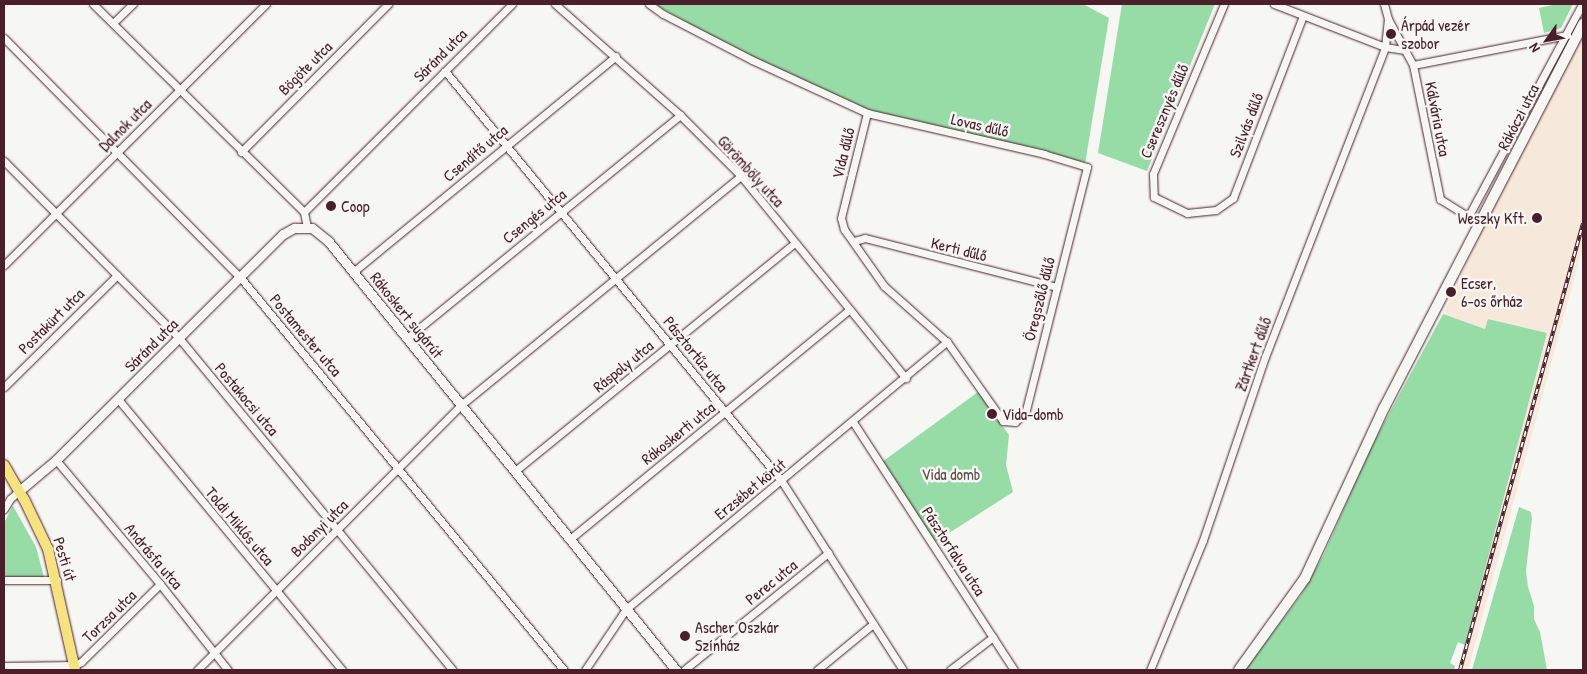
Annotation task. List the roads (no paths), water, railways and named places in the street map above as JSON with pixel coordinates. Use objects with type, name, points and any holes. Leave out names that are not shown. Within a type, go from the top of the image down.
[{"type":"main road","name":"Rákóczi utca","points":[[1238,670],[1305,578],[1384,408],[1480,224],[1571,37],[1583,24]]},
{"type":"main road","name":"Pesti út","points":[[4,465],[48,549],[57,580],[75,668]]},
{"type":"street","points":[[93,4],[304,212],[307,227]]},
{"type":"street","points":[[113,24],[133,4]]},
{"type":"street","name":"Dalnok utca","points":[[4,265],[266,4]]},
{"type":"street","name":"Bögöte utca","points":[[241,152],[388,4]]},
{"type":"street","name":"Sáránd utca","points":[[304,212],[512,4]]},
{"type":"street","name":"Görömböly utca","points":[[555,4],[616,56],[680,115],[741,176],[906,378]]},
{"type":"street","name":"Vida dűlő","points":[[649,4],[663,14],[752,60],[867,113],[841,218],[844,229],[884,286],[947,342],[1003,422]]},
{"type":"street","name":"Cseresznyés dűlő","points":[[1187,213],[1154,197],[1153,174],[1224,4]]},
{"type":"street","points":[[1274,4],[1385,47],[1405,50]]},
{"type":"street","name":"Kálvária utca","points":[[1384,4],[1388,19],[1413,65],[1440,199],[1480,224]]},
{"type":"street","points":[[1468,217],[1571,37],[1582,4]]},
{"type":"street","name":"Szilvás dűlő","points":[[1187,213],[1216,210],[1233,198],[1303,16]]},
{"type":"street","name":"Zártkert dűlő","points":[[1150,670],[1203,540],[1265,358],[1385,47],[1388,19]]},
{"type":"street","points":[[1413,65],[1571,37]]},
{"type":"street","name":"Postamester utca","points":[[4,38],[118,151],[240,277],[564,670]]},
{"type":"street","name":"Csendítő utca","points":[[352,272],[616,56]]},
{"type":"street","name":"Pásztortűz utca","points":[[445,71],[562,211],[781,480],[903,670]]},
{"type":"street","name":"Lovas dűlő","points":[[867,113],[1044,154],[1087,167]]},
{"type":"street","name":"Csengés utca","points":[[407,338],[680,115]]},
{"type":"street","name":"Postakocsi utca","points":[[4,161],[179,338],[453,670]]},
{"type":"street","name":"Öregszőlő dűlő","points":[[1003,422],[1015,422],[1025,413],[1087,167]]},
{"type":"street","name":"Bodonyi utca","points":[[197,670],[461,405],[741,176]]},
{"type":"street","name":"Sáránd utca","points":[[19,492],[56,460],[283,234],[294,228],[307,227]]},
{"type":"street","name":"Rákoskert sugárút","points":[[307,227],[321,234],[676,670]]},
{"type":"street","name":"Kerti dűlő","points":[[854,241],[865,238],[1057,288]]},
{"type":"street","name":"Ráspoly utca","points":[[515,471],[796,243]]},
{"type":"street","name":"Postakürt utca","points":[[4,387],[117,275]]},
{"type":"street","name":"Rákoskerti utca","points":[[570,539],[849,310]]},
{"type":"street","name":"Erzsébet körút","points":[[585,670],[626,608],[853,422],[947,342]]},
{"type":"street","name":"Toldi Miklós utca","points":[[118,399],[342,670]]},
{"type":"street","name":"Pásztorfalva utca","points":[[853,422],[1014,670]]},
{"type":"street","name":"Andrásfa utca","points":[[56,460],[160,584],[228,670]]},
{"type":"street","points":[[4,509],[10,499],[19,492]]},
{"type":"street","name":"Perec utca","points":[[684,670],[828,553]]},
{"type":"street","points":[[4,580],[57,580]]},
{"type":"street","name":"Torzsa utca","points":[[75,668],[160,584]]},
{"type":"street","points":[[817,670],[873,624]]},
{"type":"street","points":[[950,670],[993,637]]},
{"type":"street","points":[[4,666],[75,668]]},
{"type":"railway","points":[[1460,670],[1583,224]]},
{"type":"place","name":"Árpád vezér szobor","points":[[1391,34]]},
{"type":"place","name":"Coop","points":[[331,206]]},
{"type":"place","name":"Weszky Kft.","points":[[1537,218]]},
{"type":"place","name":"Ecser, 6-os őrház","points":[[1451,292]]},
{"type":"place","name":"Vida-domb","points":[[992,414]]},
{"type":"place","name":"Ascher Oszkár Színház","points":[[685,636]]},
{"type":"park label","name":"Vida domb","points":[[951,474]]}]
